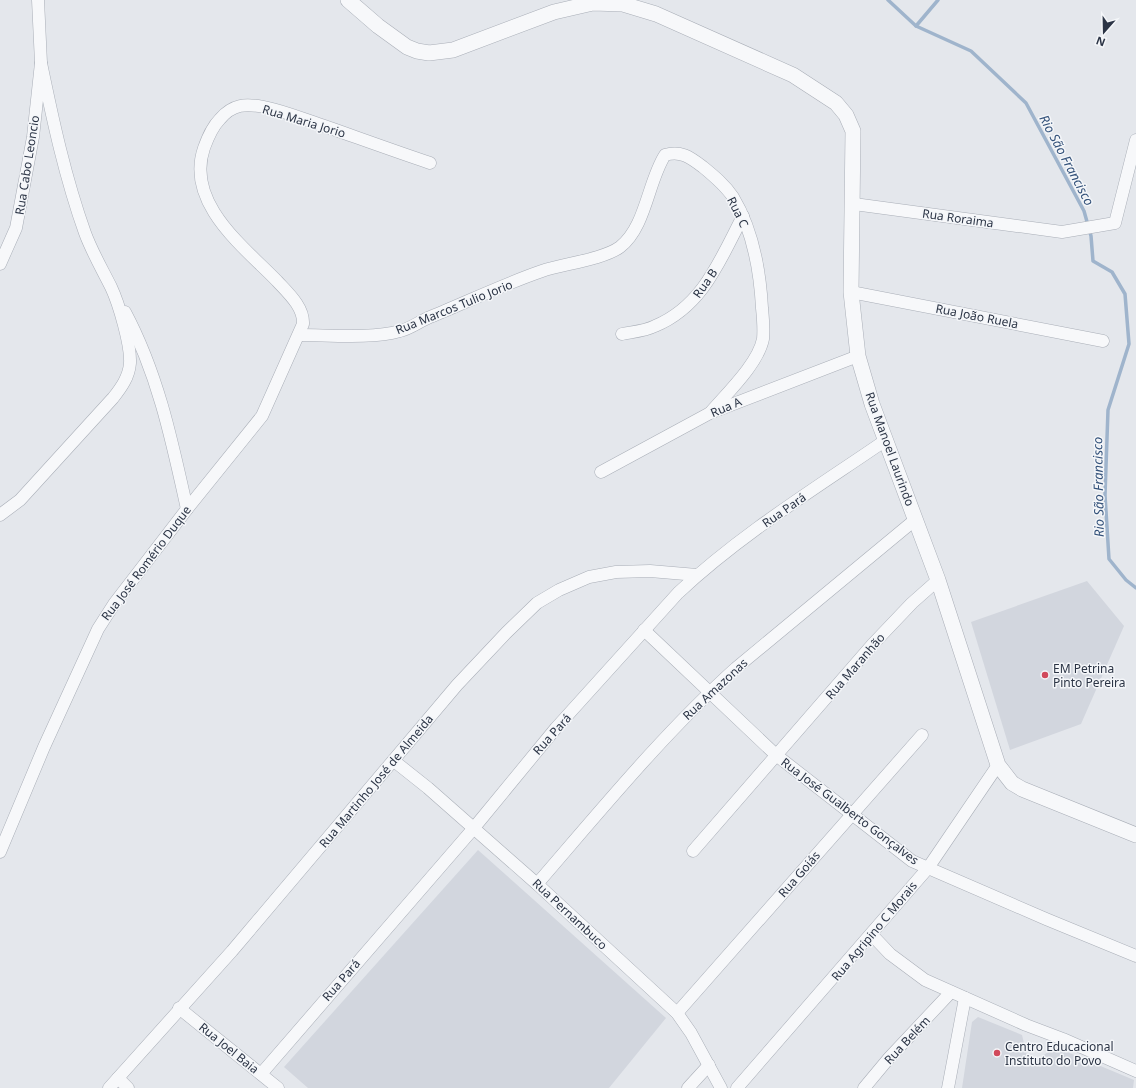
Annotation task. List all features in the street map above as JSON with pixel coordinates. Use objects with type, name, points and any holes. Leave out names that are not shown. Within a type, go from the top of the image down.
[{"type":"street","points":[[38,0],[41,63],[56,139],[69,187],[86,235],[100,268],[139,339],[149,365],[171,439],[187,508]]},
{"type":"street","name":"Rua Manoel Laurindo","points":[[348,0],[378,26],[407,47],[417,51],[429,53],[453,50],[554,12],[593,3],[623,4],[656,14],[793,75],[836,103],[846,115],[853,131],[854,204],[851,292],[858,356],[872,404],[938,580],[998,765],[1012,783],[1032,794],[1136,835]]},
{"type":"street","name":"Rua Cabo Leoncio","points":[[0,264],[16,228],[20,213],[33,137],[41,63]]},
{"type":"street","name":"Rua Maria Jorio","points":[[288,292],[231,235],[219,219],[205,194],[202,179],[201,158],[210,132],[218,120],[229,109],[250,105],[278,111],[430,163]]},
{"type":"street","name":"Rua Roraima","points":[[854,204],[1062,232],[1115,222],[1136,140]]},
{"type":"street","name":"Rua C","points":[[604,254],[620,247],[632,233],[642,213],[658,165],[665,155],[675,152],[686,155],[720,181],[732,196],[743,216],[751,240],[760,282],[764,330],[758,354],[710,413]]},
{"type":"street","name":"Rua B","points":[[622,334],[654,327],[678,313],[697,297],[714,272],[743,216]]},
{"type":"street","name":"Rua Marcos Tulio Jorio","points":[[300,335],[378,335],[401,331],[427,318],[542,271],[604,254]]},
{"type":"street","points":[[0,515],[20,500],[113,398],[124,383],[130,363],[128,344],[112,288]]},
{"type":"street","name":"Rua José Romério Duque","points":[[0,852],[44,747],[98,629],[114,604],[187,508],[262,416],[300,335],[303,317],[302,312],[288,292]]},
{"type":"street","name":"Rua João Ruela","points":[[851,292],[1103,341]]},
{"type":"street","name":"Rua A","points":[[601,472],[710,413],[858,356]]},
{"type":"street","name":"Rua Pará","points":[[261,1074],[473,829],[527,762],[644,630],[697,575],[762,524],[886,440]]},
{"type":"street","name":"Rua Amazonas","points":[[537,884],[647,758],[710,692],[793,620],[916,519]]},
{"type":"street","name":"Rua Martinho José de Almeida","points":[[109,1088],[179,1008],[232,951],[394,762],[457,685],[506,633],[537,603],[558,590],[589,577],[616,572],[650,571],[697,575]]},
{"type":"street","name":"Rua Maranhão","points":[[693,851],[877,640],[912,603],[938,580]]},
{"type":"street","name":"Rua José Gualberto Gonçalves","points":[[644,630],[776,755],[906,857],[928,868],[1136,956]]},
{"type":"street","name":"Rua Goiás","points":[[677,1013],[922,735]]},
{"type":"street","name":"Rua Pernambuco","points":[[394,762],[428,788],[537,884],[677,1013],[691,1033],[721,1088]]},
{"type":"street","name":"Rua Agripino C Morais","points":[[737,1088],[872,935],[928,868],[998,765]]},
{"type":"street","points":[[872,935],[906,967],[925,980],[1136,1071]]},
{"type":"street","name":"Rua Belém","points":[[864,1088],[889,1058],[951,992]]},
{"type":"street","points":[[948,1088],[965,998]]},
{"type":"street","name":"Rua Joel Baia","points":[[179,1008],[278,1088]]},
{"type":"street","points":[[688,1088],[709,1065]]},
{"type":"street","points":[[118,1078],[128,1088]]},
{"type":"shaded area","name":"EM Petrina Pinto Pereira","points":[[1087,581],[1124,626],[1081,724],[1010,750],[971,622]]},
{"type":"shaded area","points":[[478,850],[666,1018],[609,1088],[308,1088],[284,1067]]},
{"type":"shaded area","name":"Centro Educacional Instituto do Povo","points":[[978,1017],[1022,1035],[1028,1060],[1034,1062],[1055,1047],[1134,1080],[1133,1088],[962,1088],[972,1022]]},
{"type":"waterway","name":"Rio São Francisco","points":[[888,0],[916,26],[971,51],[1026,103],[1084,211],[1091,236],[1093,261],[1112,272],[1125,294],[1129,344],[1108,410],[1105,495],[1109,559],[1126,580],[1136,588]]},
{"type":"waterway","points":[[916,26],[938,0]]},
{"type":"place","name":"EM Petrina Pinto Pereira","points":[[1045,675]]},
{"type":"place","name":"Centro Educacional Instituto do Povo","points":[[997,1053]]}]
